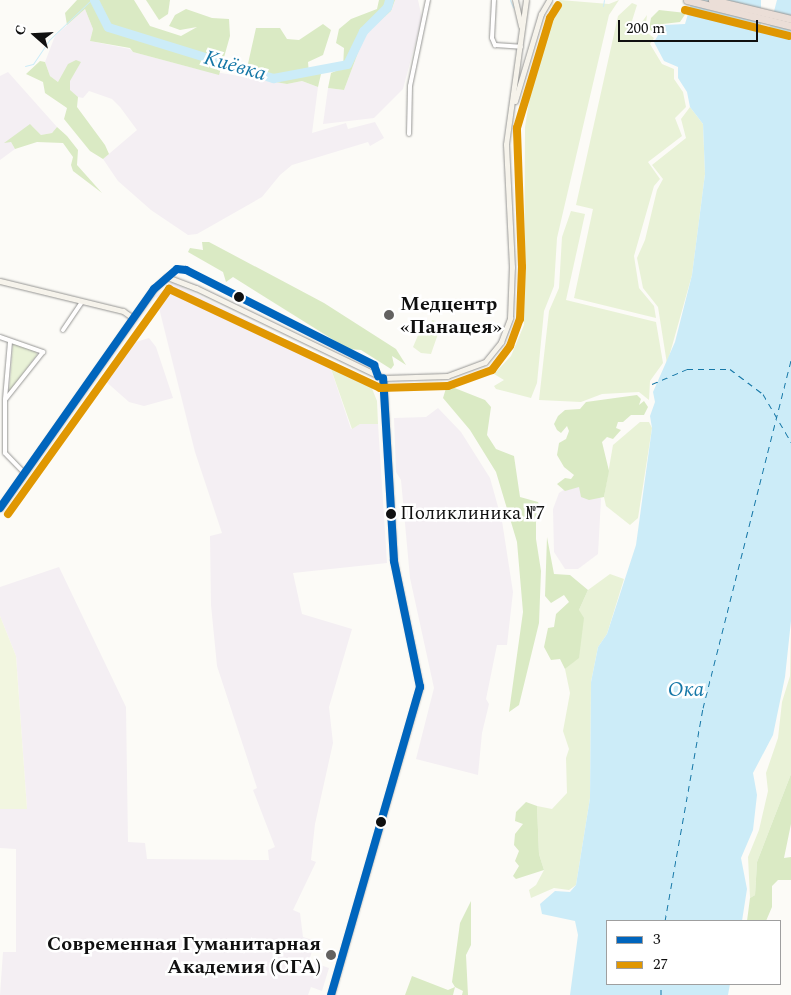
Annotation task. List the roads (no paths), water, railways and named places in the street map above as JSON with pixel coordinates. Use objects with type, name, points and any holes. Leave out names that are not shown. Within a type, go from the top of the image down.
[{"type":"highway","points":[[687,0],[791,26]]},
{"type":"highway","points":[[712,0],[791,19]]},
{"type":"main road","points":[[515,0],[522,33]]},
{"type":"main road","points":[[0,508],[158,284],[170,277],[383,378],[458,374],[484,362],[503,337],[510,318],[512,267],[506,144],[521,47],[526,0]]},
{"type":"main road","points":[[511,108],[541,14],[549,0]]},
{"type":"main road","points":[[0,281],[122,311],[133,318]]},
{"type":"main road","points":[[331,995],[420,687],[394,561],[383,378]]},
{"type":"street","points":[[409,134],[410,86],[428,0]]},
{"type":"street","points":[[494,0],[492,38],[496,45],[521,47]]},
{"type":"street","points":[[63,330],[82,302]]},
{"type":"street","points":[[0,337],[43,352],[5,400]]},
{"type":"street","points":[[10,342],[5,400],[5,453],[24,472]]},
{"type":"water","name":"Ока","points":[[692,0],[761,0],[761,27],[765,30],[770,26],[777,0],[791,0],[791,621],[785,677],[773,735],[753,773],[757,795],[753,830],[741,858],[747,889],[742,920],[606,920],[606,985],[730,985],[728,995],[570,995],[578,935],[575,921],[542,914],[540,904],[555,891],[570,892],[576,885],[590,798],[591,682],[598,647],[607,634],[636,545],[652,428],[650,416],[655,402],[653,392],[675,342],[692,275],[705,174],[703,124],[690,107],[687,92],[678,78],[678,67],[664,61],[654,42],[664,25],[685,24]]},
{"type":"waterway","points":[[25,66],[33,64],[49,40],[91,0]]},
{"type":"waterway","name":"Киёвка","points":[[94,0],[108,27],[273,78],[347,64],[363,31],[387,7],[389,0]]},
{"type":"waterway","points":[[510,0],[513,7]]},
{"type":"waterway","points":[[603,6],[604,0]]},
{"type":"place","name":"Медцентр «Панацея»","points":[[389,315]]},
{"type":"place","name":"Поликлиника №7","points":[[391,514]]},
{"type":"place","name":"Современная Гуманитарная Академия (СГА)","points":[[331,955]]}]
